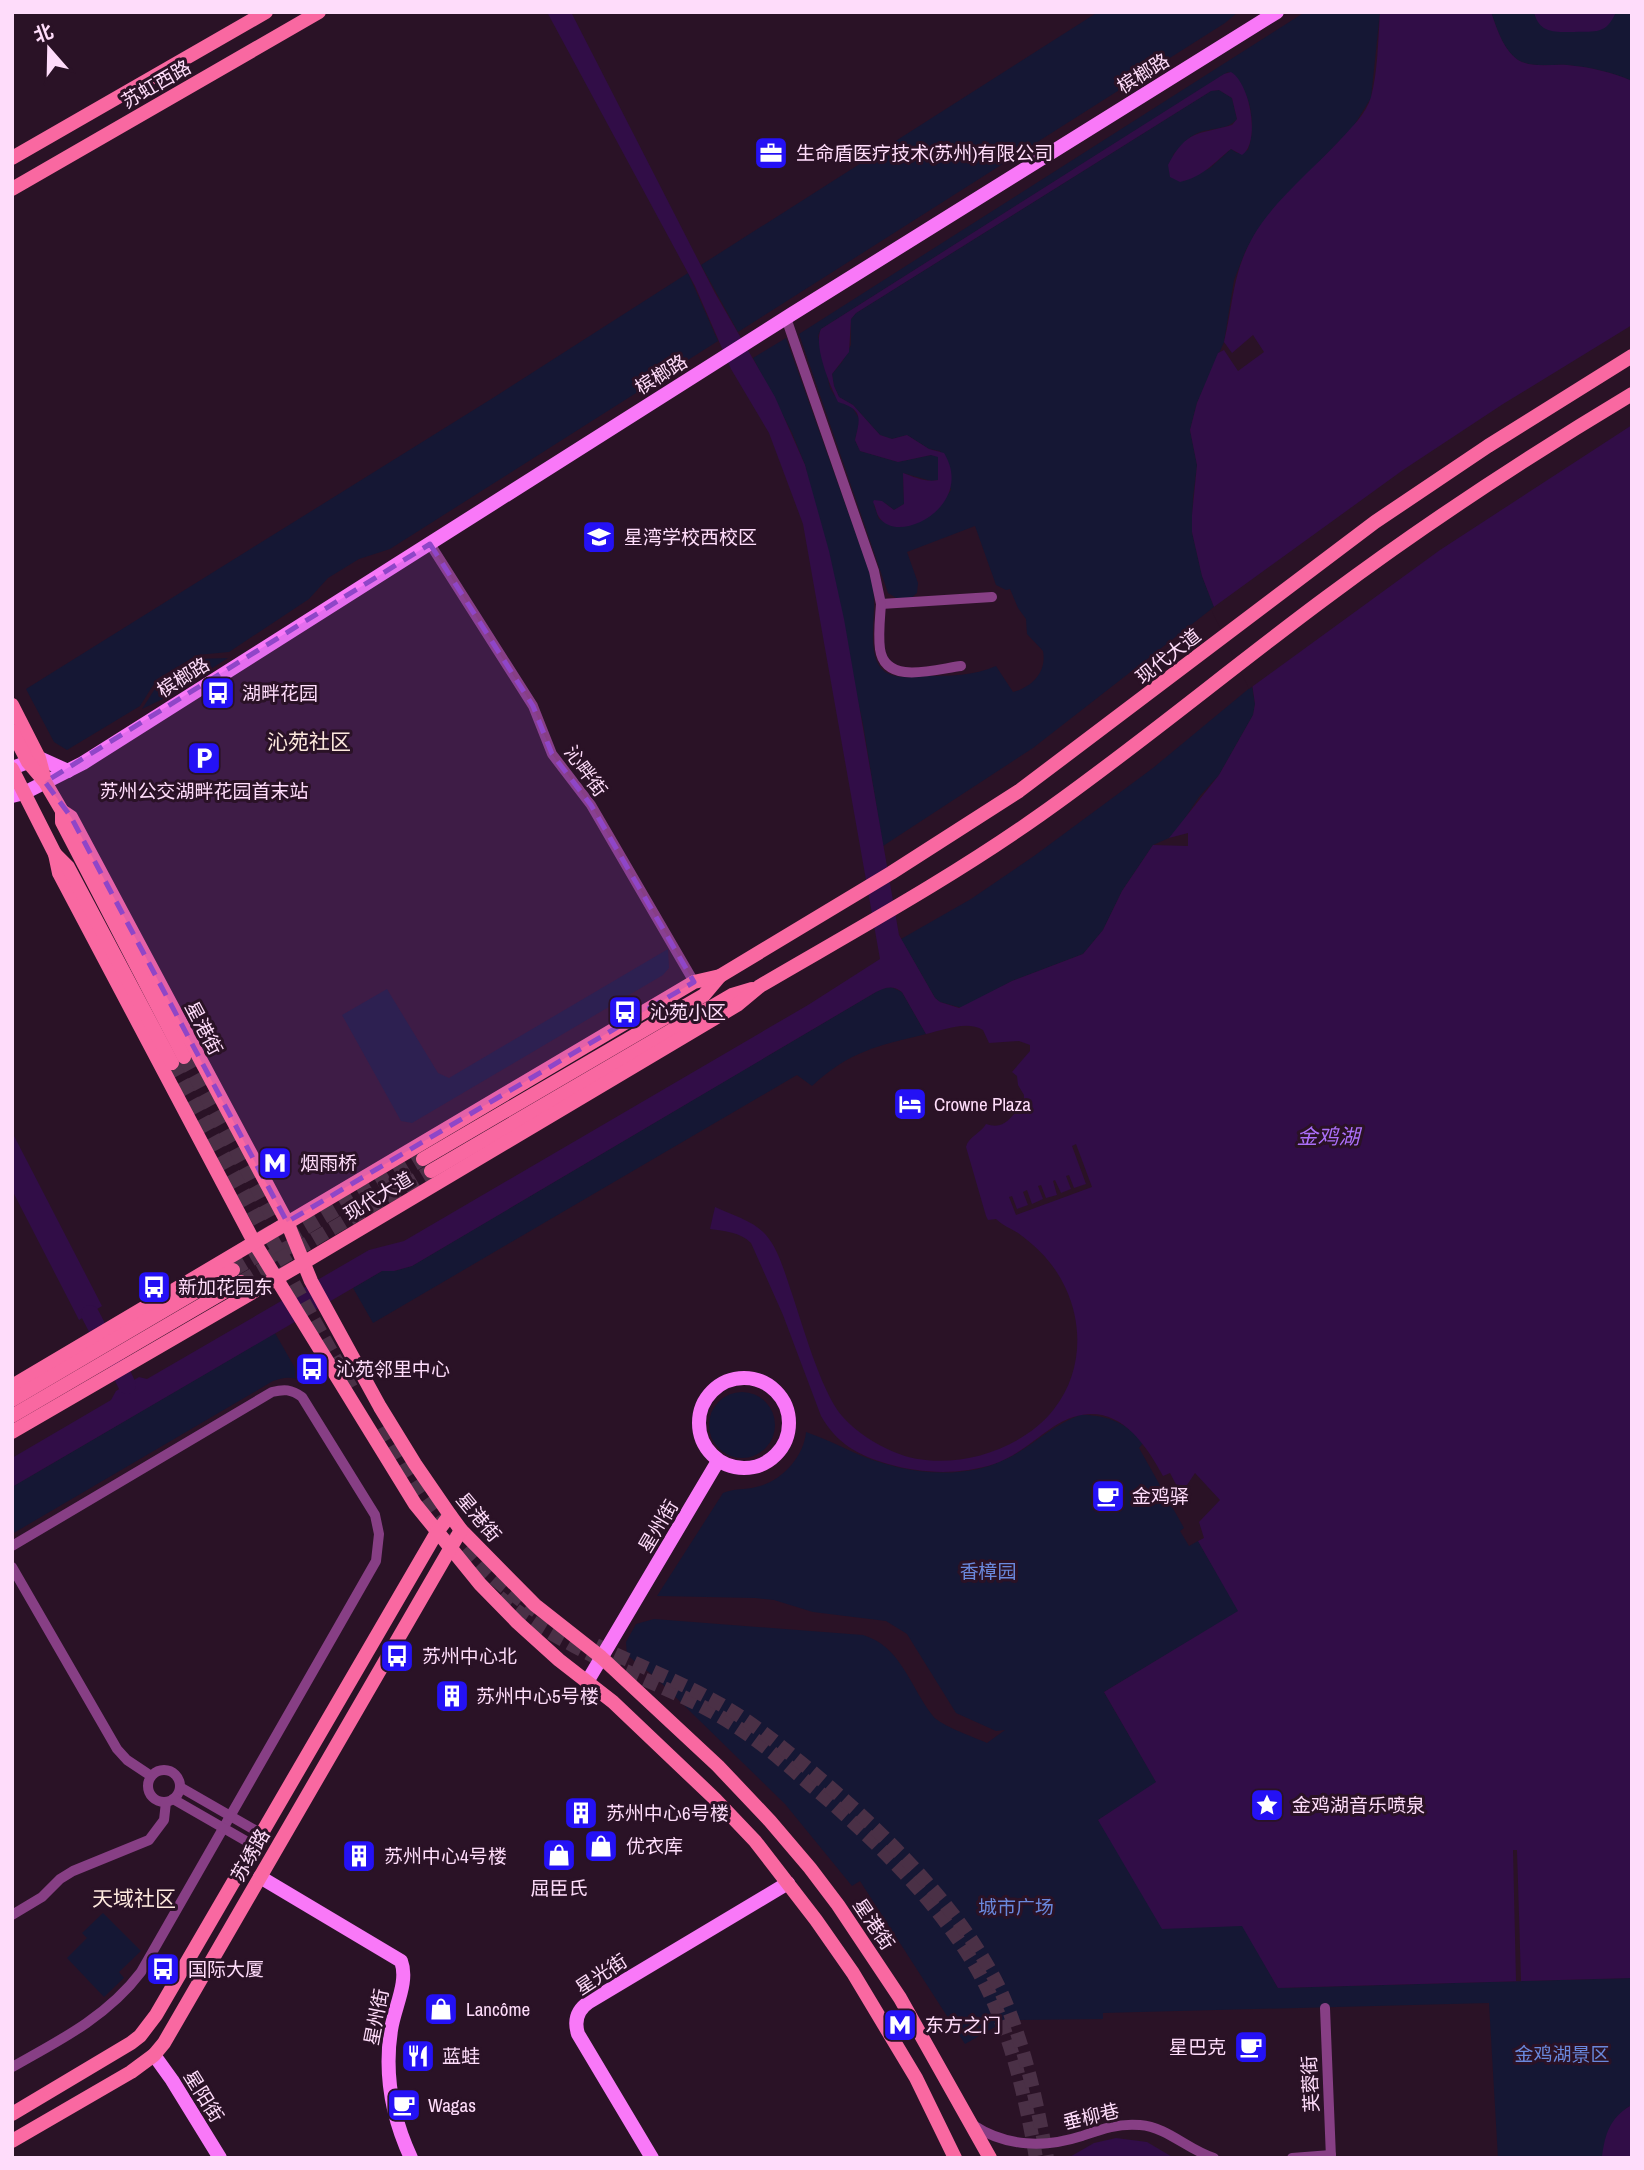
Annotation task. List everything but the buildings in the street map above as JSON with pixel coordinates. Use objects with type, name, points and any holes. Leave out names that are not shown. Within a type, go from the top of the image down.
[{"type":"main road","name":"苏虹西路","points":[[12,158],[266,12]]},
{"type":"main road","name":"苏虹西路","points":[[12,189],[318,12]]},
{"type":"main road","name":"槟榔路","points":[[16,791],[68,771],[1277,12]]},
{"type":"main road","name":"现代大道","points":[[12,1386],[694,982],[720,976],[891,873],[1019,791],[1375,522],[1488,446],[1632,356]]},
{"type":"main road","name":"现代大道","points":[[12,1432],[737,1006],[760,986],[872,921],[1038,817],[1394,548],[1506,473],[1632,394]]},
{"type":"main road","points":[[12,705],[33,760]]},
{"type":"main road","points":[[12,731],[33,760],[68,771]]},
{"type":"main road","points":[[12,768],[33,760]]},
{"type":"main road","name":"星港街","points":[[33,760],[62,811],[71,817],[287,1222],[311,1281],[386,1418],[450,1515],[461,1530],[535,1605],[601,1657],[718,1766],[810,1868],[877,1963],[990,2158]]},
{"type":"main road","name":"星港街","points":[[12,768],[16,791],[55,855],[68,867],[178,1060],[62,822],[62,811]]},
{"type":"main road","name":"星港街","points":[[55,855],[59,873],[254,1242],[396,1475],[451,1550],[517,1622],[613,1702],[755,1841],[853,1973],[926,2096],[955,2158]]},
{"type":"main road","name":"现代大道","points":[[720,976],[704,995],[427,1165],[732,995],[760,986]]},
{"type":"main road","points":[[12,1400],[237,1276],[12,1416]]},
{"type":"main road","points":[[750,1378],[771,1387],[785,1404],[789,1417],[787,1435],[778,1453],[768,1462],[756,1467],[730,1467],[718,1461],[706,1450],[699,1434],[698,1418],[703,1402],[714,1389],[728,1380],[750,1378]]},
{"type":"main road","name":"星州街","points":[[587,1682],[718,1461]]},
{"type":"main road","name":"苏绣路","points":[[12,2114],[140,2036],[156,2015],[437,1532],[450,1515]]},
{"type":"main road","name":"苏绣路","points":[[12,2141],[131,2072],[154,2055],[173,2029],[461,1530]]},
{"type":"main road","name":"星州街","points":[[260,1877],[401,1961],[404,1978],[391,2027],[389,2078],[395,2115],[411,2158]]},
{"type":"main road","name":"星光街","points":[[652,2158],[578,2034],[578,2013],[589,2002],[788,1883]]},
{"type":"main road","name":"星阳街","points":[[154,2055],[220,2158]]},
{"type":"street","points":[[786,318],[874,571],[881,604],[880,651],[886,665],[891,670],[911,672],[961,666]]},
{"type":"street","name":"沁畔街","points":[[430,544],[533,706],[552,754],[591,805],[694,982]]},
{"type":"street","points":[[881,604],[992,597]]},
{"type":"street","points":[[12,1546],[272,1392],[284,1389],[302,1396],[375,1515],[379,1534],[376,1562],[141,1972],[131,1986],[104,2011],[12,2067]]},
{"type":"street","points":[[12,1567],[117,1749],[127,1760],[152,1776]]},
{"type":"street","points":[[160,1771],[169,1772],[177,1778],[180,1787],[229,1815],[257,1839],[222,1827],[169,1801],[157,1801],[150,1794],[148,1785],[152,1776],[160,1771]]},
{"type":"street","points":[[12,1914],[42,1897],[73,1871],[149,1840],[164,1820],[169,1801],[180,1787]]},
{"type":"street","name":"芙蓉街","points":[[1325,2008],[1331,2156]]},
{"type":"street","name":"垂柳巷","points":[[972,2124],[998,2138],[1025,2143],[1061,2141],[1110,2126],[1138,2124],[1155,2128],[1214,2158]]},
{"type":"street","points":[[1292,2158],[1331,2156]]},
{"type":"highlighted area","points":[[430,544],[533,706],[552,754],[591,805],[694,982],[287,1222],[71,817],[45,782]]},
{"type":"green space","points":[[1098,12],[1238,12],[1225,23],[738,332],[701,265]]},
{"type":"green space","points":[[1305,12],[1380,12],[1371,98],[1353,127],[1274,208],[1256,232],[1234,280],[1224,342],[1197,403],[1190,430],[1197,465],[1192,532],[1202,576],[1214,607],[1033,748],[883,846],[863,724],[805,465],[792,433],[753,358],[786,338],[868,568],[874,597],[874,650],[880,667],[891,675],[911,677],[961,675],[996,666],[1013,692],[1037,678],[1043,666],[1043,651],[1027,634],[1026,619],[1010,589],[996,585],[975,526],[907,552],[918,583],[917,593],[910,599],[898,599],[888,593],[799,334]],"holes":[[[1228,72],[1236,79],[1247,97],[1252,118],[1248,150],[1237,153],[1231,149],[1210,168],[1184,181],[1173,155],[1194,135],[1228,125],[1237,119],[1232,98],[1219,90],[1211,91],[856,313],[851,319],[851,345],[832,374],[839,397],[853,405],[880,435],[892,439],[907,435],[929,449],[940,451],[951,490],[937,509],[899,526],[879,519],[874,505],[885,503],[894,510],[904,504],[903,473],[931,481],[938,480],[938,456],[898,462],[860,451],[855,440],[860,420],[852,407],[835,396],[830,388],[818,336],[821,329]]]},
{"type":"green space","points":[[1491,12],[1632,12],[1632,81],[1592,69],[1567,65],[1535,65],[1518,60],[1504,44]]},
{"type":"green space","points":[[688,273],[718,341],[390,549],[359,559],[328,578],[309,599],[229,652],[197,655],[157,679],[140,706],[67,750],[54,742],[26,689]]},
{"type":"green space","points":[[228,658],[169,696],[142,709],[160,681],[196,659]]},
{"type":"green space","points":[[1252,686],[1255,704],[1253,715],[1219,775],[1199,797],[1176,832],[1153,845],[1122,891],[1103,930],[1083,954],[1012,981],[962,1008],[935,998],[901,939],[971,899],[1034,856],[1153,768]]},
{"type":"green space","points":[[668,949],[669,968],[663,975],[412,1123],[401,1121],[342,1015],[387,989],[438,1073],[449,1078]]},
{"type":"green space","points":[[891,987],[902,992],[926,1034],[865,1051],[839,1065],[812,1086],[797,1075],[373,1323],[353,1288],[382,1271],[412,1266],[881,989]]},
{"type":"green space","points":[[275,1333],[303,1382],[288,1378],[273,1381],[12,1534],[12,1487]]},
{"type":"green space","points":[[742,1392],[765,1402],[775,1425],[765,1448],[742,1458],[719,1448],[709,1425],[719,1402]]},
{"type":"green space","points":[[1080,1415],[1115,1421],[1130,1430],[1143,1443],[1139,1448],[1184,1528],[1180,1531],[1189,1546],[1198,1541],[1239,1611],[1104,1692],[1157,1783],[1098,1820],[1243,1926],[1278,1988],[1632,1978],[1632,2105],[1625,2109],[1602,2158],[1498,2158],[1489,2003],[1103,2013],[1103,2019],[1007,2020],[965,2044],[860,1881],[852,1886],[785,1804],[655,1677],[627,1655],[626,1642],[636,1624],[654,1619],[863,1635],[876,1640],[896,1658],[937,1720],[987,1743],[1005,1730],[996,1731],[956,1713],[907,1634],[886,1621],[813,1612],[774,1600],[657,1596],[723,1493],[752,1488],[774,1480],[796,1459],[806,1432],[892,1466],[931,1472],[969,1471],[1006,1459],[1060,1424]]},
{"type":"green space","points":[[103,1913],[141,1951],[119,1972],[124,1978],[104,1997],[67,1958],[87,1938],[82,1933]]},
{"type":"water","name":"金鸡湖","points":[[547,12],[571,12],[715,293],[775,397],[805,465],[829,551],[844,619],[899,935],[935,998],[959,1008],[1012,981],[1083,954],[1103,930],[1122,891],[1153,845],[1188,846],[1188,833],[1169,838],[1219,775],[1253,715],[1255,704],[1252,683],[1214,607],[1202,576],[1192,532],[1197,465],[1190,430],[1197,403],[1218,353],[1224,350],[1238,371],[1264,352],[1253,335],[1232,353],[1224,342],[1241,262],[1254,235],[1272,210],[1349,131],[1366,109],[1375,77],[1380,12],[1491,12],[1504,44],[1518,60],[1535,65],[1567,65],[1592,69],[1632,81],[1632,1978],[1278,1988],[1242,1926],[1162,1929],[1098,1820],[1156,1782],[1104,1692],[1238,1611],[1198,1541],[1204,1538],[1199,1522],[1220,1500],[1195,1473],[1181,1494],[1170,1473],[1163,1476],[1132,1432],[1105,1416],[1090,1414],[1072,1418],[1053,1427],[1010,1457],[981,1468],[941,1472],[915,1470],[867,1457],[841,1441],[821,1416],[783,1315],[751,1243],[737,1234],[710,1229],[715,1207],[749,1222],[766,1235],[780,1260],[826,1390],[842,1416],[866,1437],[880,1445],[914,1458],[958,1460],[1002,1448],[1022,1437],[1054,1409],[1070,1381],[1077,1351],[1076,1319],[1072,1304],[1057,1272],[1040,1251],[996,1219],[988,1220],[966,1147],[969,1140],[986,1124],[993,1126],[1004,1123],[1024,1104],[1024,1095],[1018,1085],[1017,1076],[1012,1072],[1030,1051],[1030,1045],[1019,1041],[989,1043],[983,1030],[970,1026],[926,1034],[902,992],[896,988],[876,992],[412,1266],[382,1271],[12,1487],[12,1458],[111,1400],[116,1391],[139,1377],[147,1379],[369,1250],[404,1241],[808,1005],[880,959],[803,524],[769,433],[731,369],[695,286]]},
{"type":"water","points":[[1534,12],[1616,12],[1608,25],[1600,30],[1567,32],[1544,28]]},
{"type":"water","points":[[1231,72],[1243,88],[1251,113],[1251,138],[1242,155],[1231,149],[1196,176],[1180,182],[1170,177],[1168,165],[1181,145],[1194,135],[1232,125],[1237,119],[1232,98],[1219,90],[1211,91],[856,313],[851,319],[849,352],[832,374],[839,397],[853,405],[880,435],[892,439],[907,435],[929,449],[944,453],[951,472],[950,489],[943,504],[931,516],[916,524],[902,527],[889,525],[878,515],[874,500],[882,501],[894,510],[904,504],[903,473],[925,480],[938,480],[938,457],[931,455],[898,462],[860,451],[855,440],[858,416],[852,408],[838,402],[831,386],[819,345],[821,329]]},
{"type":"water","points":[[12,1132],[102,1306],[79,1320],[12,1190]]},
{"type":"water","points":[[1632,2105],[1632,2158],[1599,2158],[1602,2157],[1607,2134],[1614,2121]]},
{"type":"water","points":[[1116,2138],[1147,2142],[1174,2158],[1068,2158],[1094,2143]]},
{"type":"pier","points":[[1632,325],[1632,425],[1440,550],[1249,689],[1211,609],[1403,470],[1503,404]]},
{"type":"pier","points":[[1076,1144],[1092,1187],[1016,1215],[1009,1197],[1012,1196],[1017,1209],[1028,1205],[1023,1192],[1027,1190],[1032,1204],[1043,1199],[1038,1186],[1041,1185],[1046,1198],[1057,1195],[1053,1181],[1055,1180],[1061,1193],[1071,1189],[1066,1176],[1069,1175],[1074,1188],[1086,1184],[1072,1146]]},
{"type":"pier","points":[[1513,1850],[1517,1850],[1521,1981],[1516,1981]]},
{"type":"waterway","points":[[90,1314],[103,1339]]},
{"type":"waterway","points":[[117,1364],[127,1385]]},
{"type":"tunnel","points":[[184,1057],[303,1276]]},
{"type":"tunnel","points":[[172,1063],[354,1393]]},
{"type":"tunnel","points":[[233,1270],[423,1159]]},
{"type":"tunnel","points":[[241,1282],[431,1171]]},
{"type":"tunnel","points":[[384,1426],[414,1478],[449,1528],[489,1573],[536,1611]]},
{"type":"tunnel","points":[[499,1597],[532,1622],[560,1638],[702,1707],[742,1730],[827,1799],[904,1873],[950,1928],[986,1986],[1017,2070],[1036,2158]]},
{"type":"tunnel","points":[[596,1645],[694,1690],[748,1721],[837,1793],[918,1873],[966,1932],[1002,1994],[1029,2075],[1047,2158]]},
{"type":"place","name":"生命盾医疗技术(苏州)有限公司","points":[[771,153]]},
{"type":"place","name":"星湾学校西校区","points":[[599,537]]},
{"type":"place","name":"湖畔花园","points":[[218,693]]},
{"type":"place","name":"苏州公交湖畔花园首末站","points":[[204,758]]},
{"type":"place","name":"沁苑小区","points":[[625,1012]]},
{"type":"place","name":"Crowne Plaza","points":[[910,1104]]},
{"type":"place","name":"烟雨桥","points":[[275,1163]]},
{"type":"place","name":"新加花园东","points":[[154,1287]]},
{"type":"place","name":"沁苑邻里中心","points":[[312,1369]]},
{"type":"place","name":"金鸡驿","points":[[1108,1496]]},
{"type":"place","name":"苏州中心北","points":[[397,1656]]},
{"type":"place","name":"苏州中心5号楼","points":[[452,1696]]},
{"type":"place","name":"金鸡湖音乐喷泉","points":[[1267,1805]]},
{"type":"place","name":"苏州中心6号楼","points":[[581,1813]]},
{"type":"place","name":"优衣库","points":[[601,1846]]},
{"type":"place","name":"屈臣氏","points":[[559,1855]]},
{"type":"place","name":"苏州中心4号楼","points":[[359,1856]]},
{"type":"place","name":"国际大厦","points":[[163,1969]]},
{"type":"place","name":"Lancôme","points":[[441,2009]]},
{"type":"place","name":"东方之门","points":[[900,2025]]},
{"type":"place","name":"星巴克","points":[[1251,2047]]},
{"type":"place","name":"蓝蛙","points":[[418,2056]]},
{"type":"place","name":"Wagas","points":[[404,2105]]},
{"type":"district","name":"沁苑社区","points":[[309,741]]},
{"type":"district","name":"天域社区","points":[[134,1898]]},
{"type":"park label","name":"香樟园","points":[[988,1571]]},
{"type":"park label","name":"城市广场","points":[[1016,1907]]},
{"type":"park label","name":"金鸡湖景区","points":[[1562,2054]]}]
